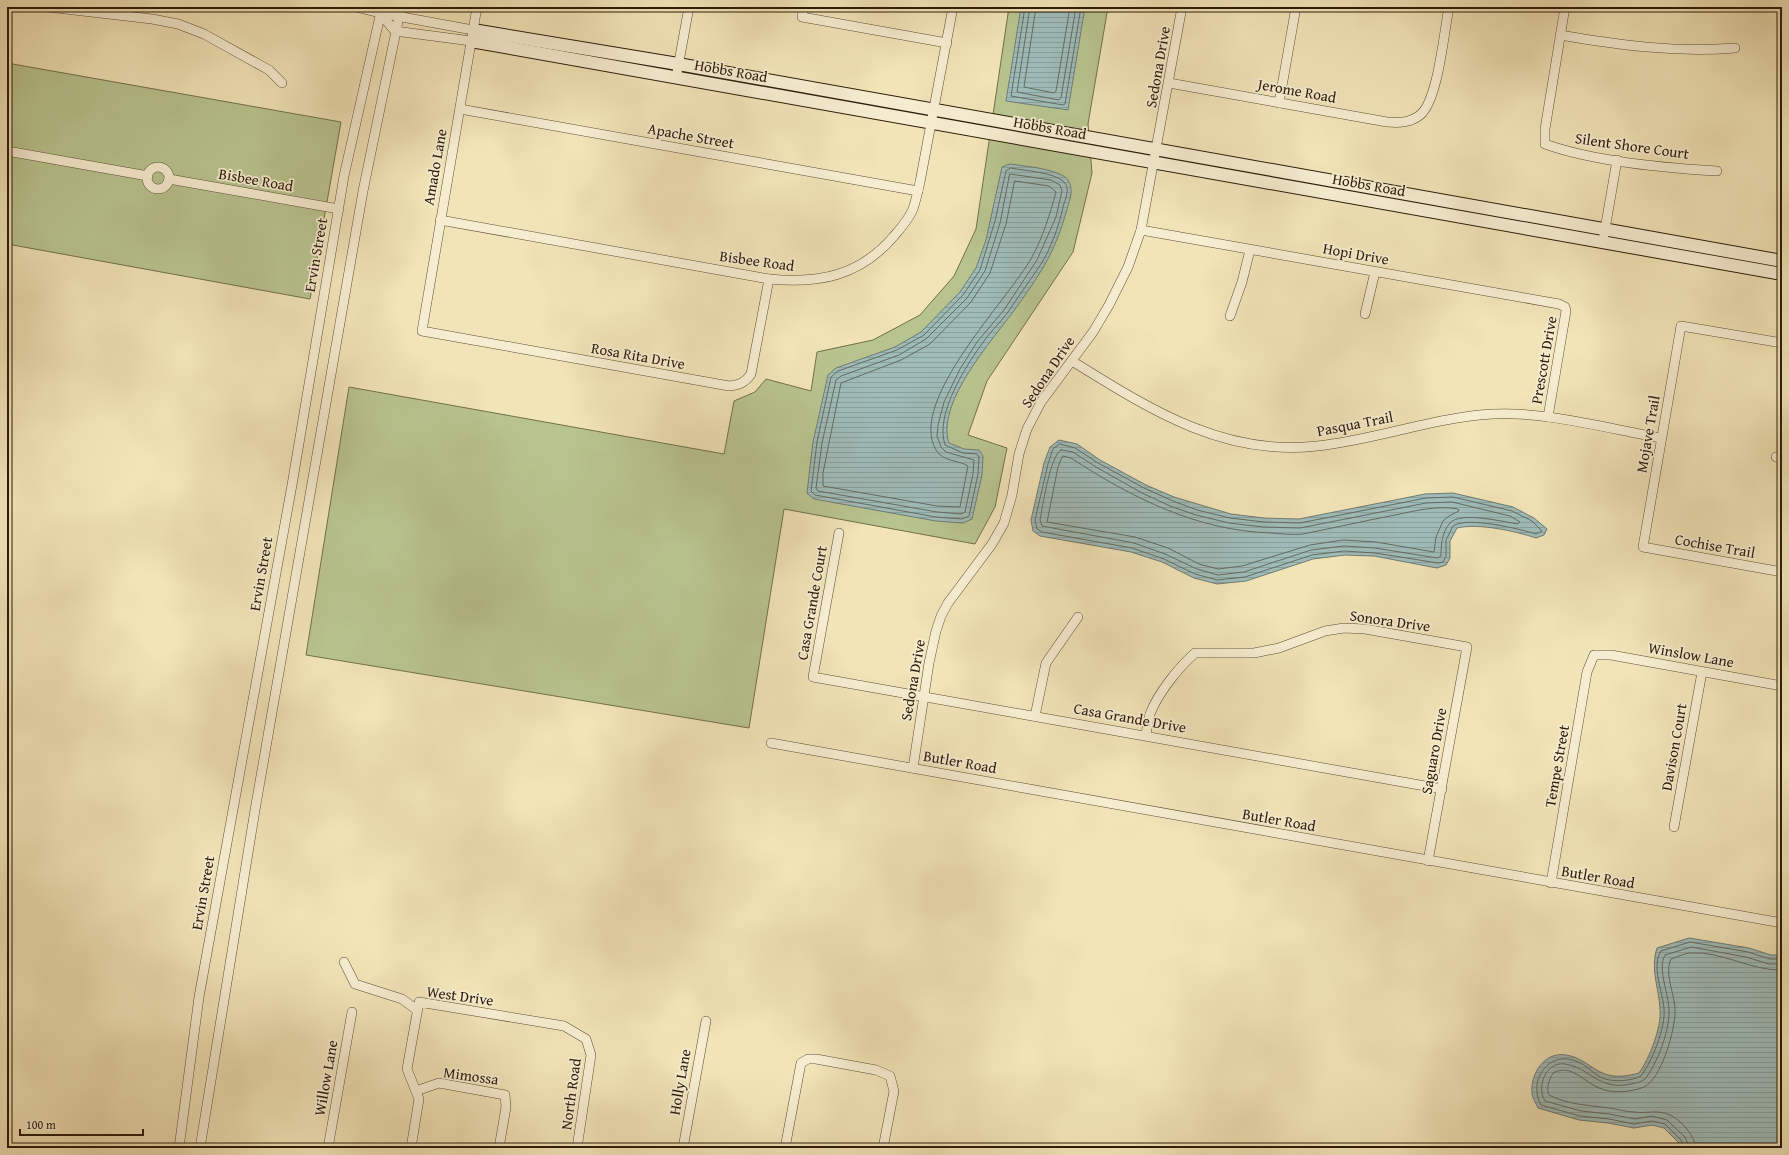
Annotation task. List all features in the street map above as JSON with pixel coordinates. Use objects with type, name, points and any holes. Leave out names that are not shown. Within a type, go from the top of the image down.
[{"type":"street","points":[[48,7],[152,19],[178,24],[204,34],[269,70],[282,83]]},
{"type":"street","name":"Hobbs Road","points":[[356,7],[400,11],[472,36],[676,78],[1782,274]]},
{"type":"street","name":"Amado Lane","points":[[422,331],[477,7]]},
{"type":"street","points":[[676,78],[689,7]]},
{"type":"street","points":[[804,7],[802,17],[946,43]]},
{"type":"street","name":"Bisbee Road","points":[[440,220],[769,279],[797,282],[828,278],[868,261],[884,248],[907,220],[913,208],[932,123],[953,7]]},
{"type":"street","name":"Sedona Drive","points":[[912,768],[932,650],[941,616],[948,603],[992,544],[1004,523],[1012,495],[1019,454],[1027,429],[1041,402],[1093,332],[1109,305],[1128,267],[1142,230],[1182,7]]},
{"type":"street","points":[[1279,102],[1296,7]]},
{"type":"street","name":"Jerome Road","points":[[1169,83],[1388,122],[1407,122],[1420,115],[1432,98],[1449,7]]},
{"type":"street","points":[[1565,7],[1560,35],[1642,48],[1709,50],[1736,48]]},
{"type":"street","points":[[381,10],[395,31]]},
{"type":"street","name":"Ervin Street","points":[[179,1148],[199,997],[292,485],[339,209],[381,10]]},
{"type":"street","points":[[200,1148],[223,999],[363,192],[400,11]]},
{"type":"street","name":"Hobbs Road","points":[[395,31],[472,36],[678,64],[1782,261]]},
{"type":"street","name":"Silent Shore Court","points":[[1560,35],[1544,129],[1544,144],[1561,150],[1617,160],[1679,169],[1717,171]]},
{"type":"street","name":"Apache Street","points":[[460,109],[918,191]]},
{"type":"street","points":[[7,151],[148,176]]},
{"type":"street","points":[[1602,243],[1617,160]]},
{"type":"street","points":[[162,168],[167,172],[169,179],[163,187],[156,188],[150,185],[148,176],[152,169],[162,168]]},
{"type":"street","name":"Bisbee Road","points":[[169,179],[339,209]]},
{"type":"street","name":"Hopi Drive","points":[[1142,230],[1559,304],[1565,307]]},
{"type":"street","points":[[1230,316],[1242,282],[1250,250]]},
{"type":"street","points":[[1722,263],[1724,250]]},
{"type":"street","points":[[1365,314],[1371,295],[1375,272]]},
{"type":"street","name":"Rosa Rita Drive","points":[[422,331],[729,386],[738,385],[746,381],[751,374],[769,279]]},
{"type":"street","name":"Prescott Drive","points":[[1548,417],[1566,311],[1565,307]]},
{"type":"street","name":"Mojave Trail","points":[[1643,547],[1681,326],[1782,343]]},
{"type":"street","name":"Pasqua Trail","points":[[1072,361],[1167,417],[1204,432],[1242,443],[1285,448],[1318,446],[1493,414],[1548,417],[1661,438]]},
{"type":"street","name":"Casa Grande Court","points":[[813,678],[839,532]]},
{"type":"street","name":"Cochise Trail","points":[[1643,547],[1782,572]]},
{"type":"street","points":[[1035,716],[1046,663],[1078,617]]},
{"type":"street","name":"Sonora Drive","points":[[1146,735],[1150,715],[1155,702],[1184,663],[1195,653],[1234,654],[1260,652],[1279,648],[1325,631],[1344,628],[1365,629],[1467,647]]},
{"type":"street","name":"Saguaro Drive","points":[[1428,861],[1467,647]]},
{"type":"street","name":"Winslow Lane","points":[[1594,655],[1611,655],[1782,686]]},
{"type":"street","name":"Tempe Street","points":[[1551,883],[1587,672],[1594,655]]},
{"type":"street","name":"Davison Court","points":[[1674,828],[1702,672]]},
{"type":"street","name":"Casa Grande Drive","points":[[813,678],[1146,735],[1442,789]]},
{"type":"street","name":"Butler Road","points":[[771,743],[1782,923]]},
{"type":"street","name":"West Drive","points":[[344,962],[355,984],[402,999],[417,1010],[419,1002],[524,1020]]},
{"type":"street","points":[[411,1148],[419,1099],[407,1069],[417,1010]]},
{"type":"street","name":"Willow Lane","points":[[328,1148],[352,1012]]},
{"type":"street","name":"North Road","points":[[524,1020],[564,1026],[586,1039],[591,1055],[577,1148]]},
{"type":"street","name":"Holly Lane","points":[[683,1148],[706,1021]]},
{"type":"street","points":[[785,1148],[801,1063],[808,1059],[816,1059],[876,1070],[890,1076],[893,1088],[883,1148]]},
{"type":"street","name":"Mimossa","points":[[416,1091],[439,1083],[505,1094],[506,1107],[499,1148]]},
{"type":"green space","points":[[1009,7],[1108,7],[1088,124],[1092,173],[1073,252],[987,381],[968,435],[1007,448],[995,507],[975,544],[784,509],[749,728],[306,655],[349,387],[724,454],[734,401],[755,392],[766,379],[811,391],[817,352],[873,340],[920,315],[954,276],[976,229]]},
{"type":"green space","points":[[7,63],[341,122],[310,299],[7,244]]},
{"type":"water","points":[[1021,7],[1085,7],[1068,110],[1006,101]]},
{"type":"water","points":[[1010,164],[1058,173],[1068,180],[1071,187],[1071,194],[1060,231],[1044,266],[1023,298],[966,376],[950,411],[947,428],[949,443],[964,449],[979,450],[983,456],[982,475],[972,519],[963,523],[936,521],[814,499],[807,493],[813,442],[828,375],[836,368],[895,347],[921,332],[960,292],[976,268],[986,240],[1002,167]]},
{"type":"water","points":[[1059,440],[1077,444],[1100,460],[1146,485],[1174,497],[1231,514],[1264,518],[1299,519],[1425,494],[1453,493],[1513,507],[1534,518],[1547,529],[1544,535],[1536,538],[1508,530],[1486,527],[1476,526],[1457,528],[1450,541],[1450,558],[1446,565],[1437,568],[1374,556],[1345,555],[1313,559],[1246,581],[1217,584],[1194,578],[1162,562],[1131,552],[1040,536],[1033,531],[1031,520],[1044,463],[1050,447]]},
{"type":"water","points":[[1689,938],[1749,948],[1771,955],[1782,955],[1782,1148],[1682,1148],[1664,1128],[1652,1125],[1634,1128],[1608,1123],[1579,1120],[1538,1108],[1533,1099],[1532,1086],[1536,1072],[1545,1060],[1558,1055],[1572,1056],[1600,1072],[1613,1076],[1639,1073],[1651,1051],[1659,1025],[1660,1009],[1654,963],[1657,948]]}]
